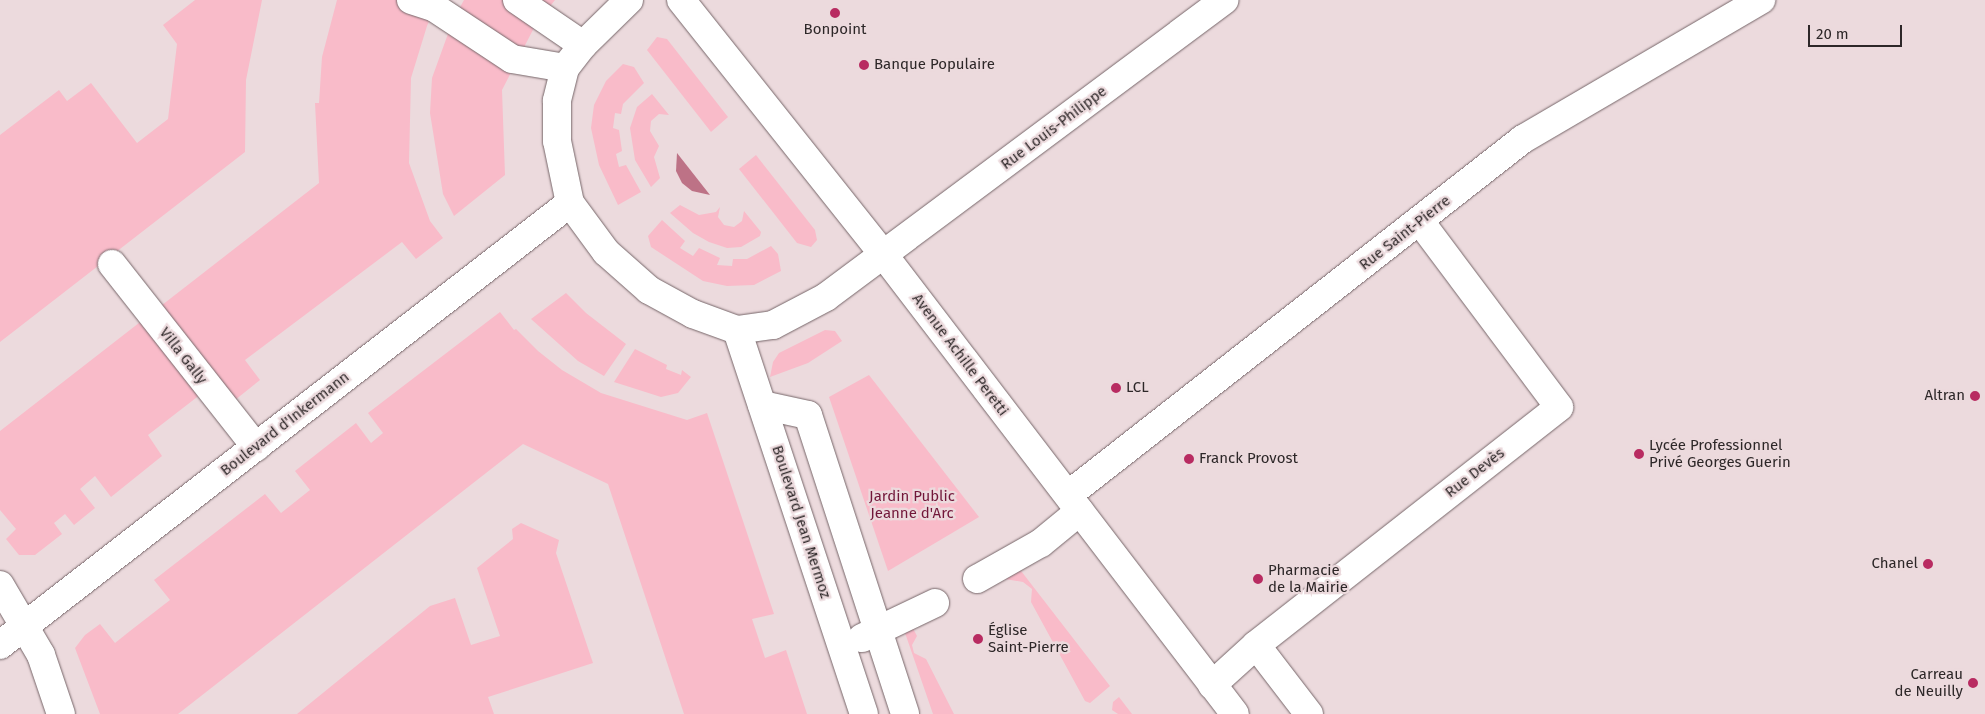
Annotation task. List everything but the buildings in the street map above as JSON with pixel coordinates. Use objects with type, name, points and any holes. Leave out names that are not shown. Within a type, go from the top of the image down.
[{"type":"street","points":[[410,0],[435,8],[512,58],[565,68]]},
{"type":"street","points":[[517,0],[583,45]]},
{"type":"street","points":[[629,0],[583,45],[565,68],[557,101],[557,141],[570,203],[606,252],[649,290],[693,314],[737,330]]},
{"type":"street","name":"Avenue Achille Peretti","points":[[681,0],[883,254],[1235,714]]},
{"type":"street","name":"Rue Louis-Philippe","points":[[737,330],[773,325],[803,312],[1224,0]]},
{"type":"street","name":"Rue Saint-Pierre","points":[[977,579],[1041,542],[1074,503],[1420,220],[1523,139],[1761,0]]},
{"type":"street","name":"Boulevard d'Inkermann","points":[[0,645],[570,203]]},
{"type":"street","name":"Rue Devès","points":[[1212,684],[1256,645],[1558,407],[1420,220]]},
{"type":"street","name":"Villa Gally","points":[[112,264],[256,447]]},
{"type":"street","name":"Boulevard Jean Mermoz","points":[[737,330],[864,714]]},
{"type":"street","points":[[762,405],[808,415],[905,714]]},
{"type":"street","points":[[0,585],[41,655],[61,714]]},
{"type":"street","points":[[842,648],[935,603]]},
{"type":"street","points":[[1256,645],[1309,714]]},
{"type":"green space","points":[[195,0],[262,0],[246,80],[245,152],[0,342],[0,135],[59,90],[67,101],[91,83],[137,143],[168,119],[177,44],[163,25]]},
{"type":"green space","points":[[337,0],[438,0],[427,26],[411,78],[409,163],[430,221],[443,238],[416,259],[402,242],[245,360],[260,380],[230,404],[214,384],[148,435],[162,456],[111,497],[95,476],[80,489],[95,508],[74,525],[65,514],[54,523],[62,534],[35,555],[19,555],[6,539],[16,529],[0,510],[0,431],[319,183],[315,103],[319,103],[322,57]]},
{"type":"green space","points":[[464,0],[555,0],[536,24],[502,90],[505,175],[454,216],[443,194],[430,113],[432,78],[453,20]]},
{"type":"green space","points":[[657,37],[667,39],[728,117],[711,132],[647,50]]},
{"type":"green space","points":[[623,64],[634,67],[644,83],[623,104],[621,114],[615,113],[613,128],[619,130],[622,151],[616,154],[619,167],[626,165],[641,192],[618,205],[599,165],[591,128],[594,105],[606,81]]},
{"type":"green space","points":[[652,94],[669,115],[659,114],[651,121],[650,131],[659,146],[654,157],[660,178],[651,187],[635,160],[630,128],[637,107]]},
{"type":"green space","points":[[756,155],[815,230],[817,240],[811,247],[797,243],[739,169]]},
{"type":"green space","points":[[680,205],[699,215],[716,212],[720,207],[718,217],[724,225],[734,227],[742,221],[744,211],[761,232],[760,236],[741,247],[727,248],[709,242],[693,233],[670,213]]},
{"type":"green space","points":[[662,220],[685,241],[680,248],[693,256],[699,248],[720,258],[717,265],[732,266],[733,259],[747,259],[771,246],[778,254],[781,271],[754,285],[727,286],[703,281],[651,247],[648,236]]},
{"type":"green space","points":[[566,293],[586,313],[626,344],[604,376],[578,361],[531,319]]},
{"type":"green space","points":[[500,312],[514,330],[516,329],[538,351],[562,370],[601,393],[687,420],[707,413],[774,614],[752,619],[765,658],[786,650],[807,714],[684,714],[608,484],[523,444],[178,714],[100,714],[75,648],[85,635],[100,624],[115,643],[170,600],[154,580],[265,494],[281,513],[310,490],[295,471],[356,423],[371,443],[383,433],[368,413]]},
{"type":"green space","points":[[825,330],[835,331],[842,341],[808,363],[770,377],[773,362],[779,353]]},
{"type":"green space","points":[[635,349],[667,365],[666,369],[681,375],[682,370],[691,377],[678,393],[661,397],[614,382]]},
{"type":"green space","name":"Jardin Public Jeanne d'Arc","points":[[869,375],[979,517],[888,571],[829,397]]},
{"type":"green space","points":[[521,523],[559,540],[556,553],[593,663],[488,697],[494,714],[297,714],[430,606],[455,598],[471,645],[500,636],[477,568],[513,539],[512,529]]},
{"type":"green space","points":[[1018,567],[1110,686],[1090,703],[1085,701],[1031,602],[1032,589],[1023,582],[1005,579]]},
{"type":"green space","points":[[910,623],[917,636],[912,645],[914,653],[926,659],[954,714],[933,714],[903,627]]},
{"type":"green space","points":[[1119,697],[1132,714],[1118,714],[1112,710],[1113,702]]},
{"type":"shaded area","points":[[677,153],[710,195],[692,191],[682,183],[676,171]]},
{"type":"place","name":"Bonpoint","points":[[835,13]]},
{"type":"place","name":"Banque Populaire","points":[[864,65]]},
{"type":"place","name":"LCL","points":[[1116,388]]},
{"type":"place","name":"Altran","points":[[1975,396]]},
{"type":"place","name":"Lycée Professionnel Privé Georges Guerin","points":[[1639,454]]},
{"type":"place","name":"Franck Provost","points":[[1189,459]]},
{"type":"place","name":"Chanel","points":[[1928,564]]},
{"type":"place","name":"Pharmacie de la Mairie","points":[[1258,579]]},
{"type":"place","name":"Église Saint-Pierre","points":[[978,639]]},
{"type":"place","name":"Carreau de Neuilly","points":[[1973,683]]}]
